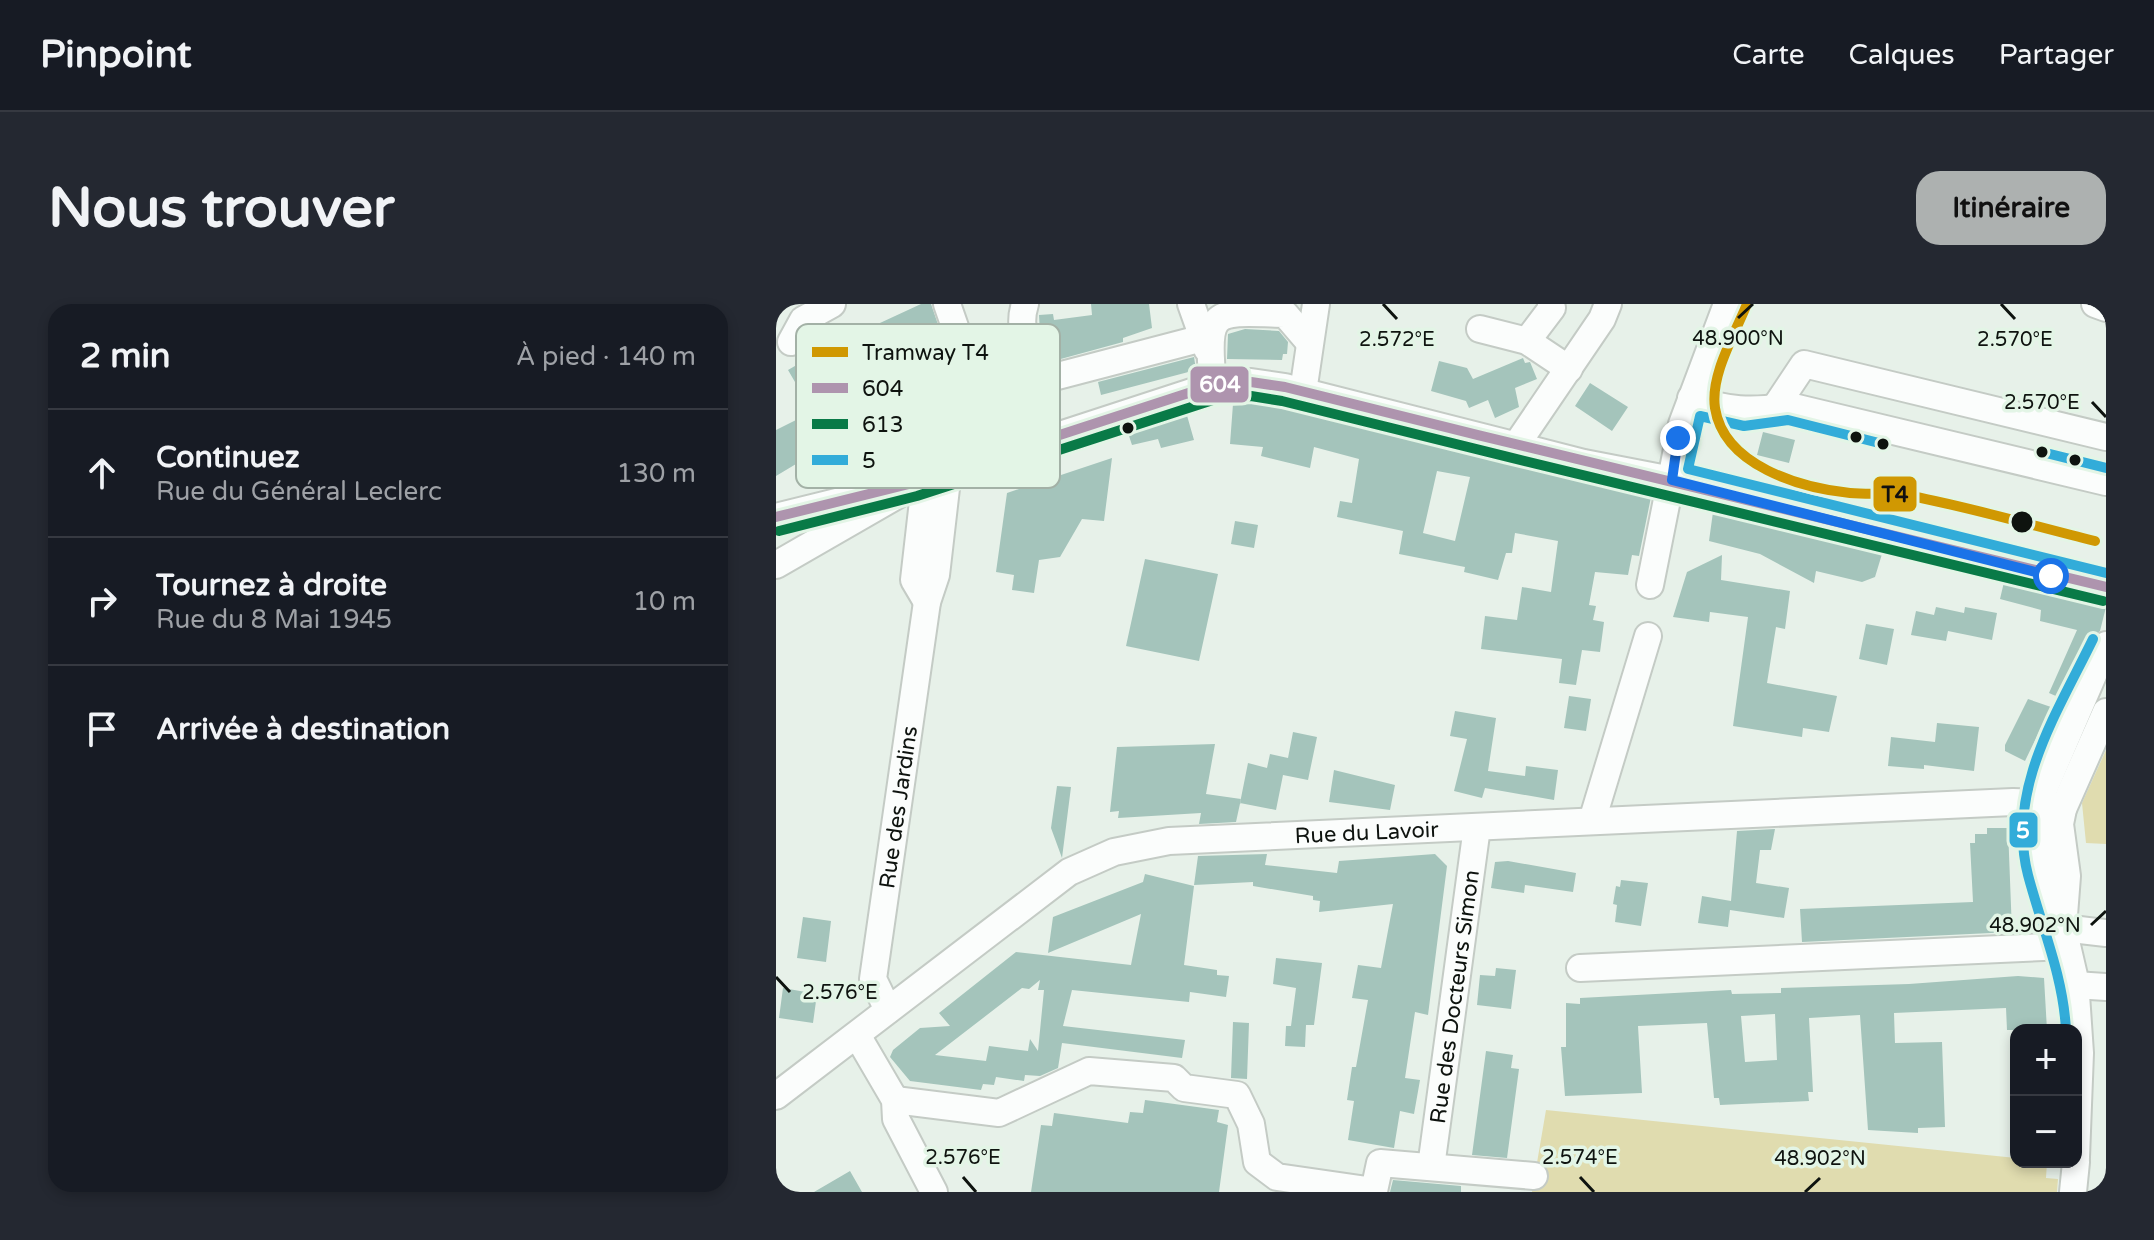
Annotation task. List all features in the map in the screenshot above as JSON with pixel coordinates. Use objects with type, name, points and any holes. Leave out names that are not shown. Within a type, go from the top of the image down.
[{"type":"street","points":[[801,324],[832,304]]},
{"type":"street","points":[[947,304],[954,324]]},
{"type":"street","points":[[1024,324],[1025,304]]},
{"type":"street","points":[[1191,304],[1207,347],[1213,385]]},
{"type":"street","points":[[1303,392],[1316,304]]},
{"type":"street","points":[[1527,341],[1552,308],[1551,304]]},
{"type":"street","points":[[1517,444],[1569,369],[1608,304]]},
{"type":"street","points":[[1650,585],[1678,438],[1727,304]]},
{"type":"street","points":[[2095,304],[2106,308]]},
{"type":"street","points":[[1207,347],[1210,328],[1217,318],[1228,312],[1285,314],[1309,342]]},
{"type":"street","points":[[1480,329],[1527,341],[1569,369]]},
{"type":"street","points":[[791,342],[796,333]]},
{"type":"street","points":[[1060,376],[1207,347]]},
{"type":"street","points":[[1774,409],[1804,364],[2106,437]]},
{"type":"street","points":[[1060,434],[1213,385],[1251,382],[1517,444],[1584,463],[1672,480],[2106,587]]},
{"type":"street","points":[[1691,398],[1715,407],[1745,412],[1789,406],[2106,482]]},
{"type":"street","points":[[776,517],[886,505],[907,488]]},
{"type":"street","name":"Rue des Jardins","points":[[916,488],[923,501],[914,580],[930,594]]},
{"type":"street","name":"Rue des Jardins","points":[[888,1010],[873,979],[946,488]]},
{"type":"street","points":[[776,565],[857,508]]},
{"type":"street","points":[[1592,821],[1648,636]]},
{"type":"street","points":[[2078,1096],[2080,1053],[2075,985],[2064,937],[2067,876],[2060,824],[2050,806],[2106,645]]},
{"type":"street","points":[[2050,806],[2106,712]]},
{"type":"street","name":"Rue du Lavoir","points":[[776,1096],[1069,872],[1114,852],[1169,841],[1592,821],[2050,806]]},
{"type":"street","name":"Rue des Docteurs Simon","points":[[1431,1167],[1477,827]]},
{"type":"street","points":[[1580,968],[2106,933]]},
{"type":"street","points":[[2075,985],[2106,987]]},
{"type":"street","points":[[857,1035],[895,1100],[896,1119],[934,1192]]},
{"type":"street","points":[[895,1100],[999,1113],[1089,1071],[1174,1078],[1184,1088],[1237,1095],[1251,1124],[1257,1162],[1277,1177],[1374,1191],[1380,1163],[1534,1176]]},
{"type":"street","points":[[2073,1192],[2075,1168]]},
{"type":"shaded area","points":[[2106,750],[2106,844],[2086,843],[2082,803]]},
{"type":"shaded area","points":[[1546,1110],[2010,1157],[2010,1168],[2047,1168],[2046,1178],[2058,1179],[2057,1192],[1532,1192]]},
{"type":"building","points":[[921,304],[931,304],[938,324],[878,324]]},
{"type":"building","points":[[1091,304],[1149,304],[1152,328],[1123,338],[1123,342],[1060,359],[1060,324],[1040,324],[1039,315],[1053,314],[1054,320],[1092,315]]},
{"type":"building","points":[[1245,329],[1279,331],[1288,342],[1287,354],[1283,354],[1282,360],[1227,359],[1228,334]]},
{"type":"building","points":[[1194,357],[1196,370],[1101,395],[1098,382]]},
{"type":"building","points":[[1523,358],[1525,363],[1530,362],[1537,379],[1515,388],[1519,407],[1495,418],[1488,400],[1469,408],[1466,401],[1431,391],[1439,361],[1467,368],[1473,379]]},
{"type":"building","points":[[796,365],[796,384],[788,370]]},
{"type":"building","points":[[1590,383],[1628,407],[1612,431],[1575,406]]},
{"type":"building","points":[[1233,404],[1269,404],[1343,418],[1651,497],[1639,556],[1632,555],[1628,575],[1595,572],[1589,605],[1596,606],[1593,620],[1604,622],[1600,652],[1582,650],[1576,685],[1559,683],[1562,659],[1481,649],[1485,616],[1517,620],[1522,587],[1551,592],[1558,541],[1515,533],[1512,553],[1506,553],[1498,580],[1464,572],[1465,567],[1399,554],[1403,531],[1337,517],[1340,501],[1352,503],[1359,459],[1314,447],[1310,468],[1261,456],[1263,447],[1230,444]],"holes":[[[1437,471],[1470,477],[1455,541],[1423,533]]]},
{"type":"building","points":[[1186,412],[1194,440],[1161,448],[1158,439],[1132,445],[1127,430]]},
{"type":"building","points":[[796,420],[796,464],[776,476],[776,430]]},
{"type":"building","points":[[1763,432],[1795,440],[1789,463],[1757,455]]},
{"type":"building","points":[[1112,458],[1104,521],[1082,519],[1060,557],[1039,560],[1034,593],[1012,590],[1014,575],[996,572],[1007,493],[1022,488],[1060,488],[1060,475]]},
{"type":"building","points":[[1713,512],[1882,554],[1875,577],[1862,582],[1816,571],[1814,583],[1760,554],[1709,541]]},
{"type":"building","points":[[1235,521],[1258,525],[1254,548],[1231,544]]},
{"type":"building","points":[[1722,555],[1721,580],[1790,591],[1785,629],[1776,627],[1767,683],[1837,696],[1829,732],[1803,728],[1802,737],[1733,726],[1748,617],[1710,612],[1709,622],[1673,617],[1687,572]]},
{"type":"building","points":[[1145,559],[1218,574],[1199,661],[1126,646]]},
{"type":"building","points":[[2004,582],[2106,607],[2100,631],[2091,639],[2065,700],[2049,693],[2077,630],[2040,621],[2041,610],[2000,599]]},
{"type":"building","points":[[1936,607],[1964,613],[1965,607],[1997,613],[1992,640],[1948,631],[1946,641],[1911,635],[1916,611],[1934,615]]},
{"type":"building","points":[[1866,624],[1894,629],[1887,665],[1859,659]]},
{"type":"building","points":[[1569,696],[1591,699],[1586,731],[1564,728]]},
{"type":"building","points":[[2028,699],[2051,707],[2025,761],[2005,751],[2005,745]]},
{"type":"building","points":[[1455,711],[1496,718],[1488,771],[1525,776],[1526,766],[1558,770],[1554,800],[1485,788],[1482,798],[1454,791],[1467,739],[1450,736]]},
{"type":"building","points":[[1937,723],[1979,727],[1974,771],[1924,765],[1924,769],[1888,766],[1891,737],[1935,742]]},
{"type":"building","points":[[1293,732],[1317,737],[1308,780],[1283,775],[1276,810],[1240,803],[1248,763],[1267,768],[1270,754],[1288,758]]},
{"type":"building","points":[[1215,744],[1206,794],[1241,799],[1236,822],[1199,824],[1201,813],[1118,818],[1119,811],[1110,812],[1117,747]]},
{"type":"building","points":[[1334,770],[1395,785],[1390,810],[1329,802]]},
{"type":"building","points":[[1057,786],[1071,787],[1062,858],[1051,828]]},
{"type":"building","points":[[1987,828],[2008,828],[2012,932],[1802,942],[1800,909],[1973,902],[1970,843],[1975,843],[1975,834],[1987,834]]},
{"type":"building","points":[[1775,829],[1771,850],[1760,850],[1756,883],[1789,888],[1784,918],[1730,910],[1728,927],[1698,923],[1702,896],[1731,901],[1737,831]]},
{"type":"building","points":[[1267,854],[1265,865],[1337,873],[1339,861],[1435,854],[1447,866],[1428,1015],[1415,1012],[1405,1078],[1420,1080],[1414,1114],[1400,1111],[1394,1148],[1348,1140],[1354,1101],[1347,1100],[1368,1000],[1352,998],[1358,965],[1381,968],[1393,904],[1319,912],[1320,901],[1313,900],[1313,896],[1253,886],[1253,882],[1194,885],[1198,856]]},
{"type":"building","points":[[1508,861],[1576,873],[1573,892],[1525,885],[1524,893],[1491,888],[1495,862]]},
{"type":"building","points":[[1145,874],[1194,886],[1184,965],[1217,970],[1217,975],[1229,976],[1226,997],[1190,992],[1189,1002],[1072,990],[1063,1026],[1185,1040],[1182,1058],[1062,1043],[1058,1068],[1040,1076],[1025,1075],[1024,1081],[996,1077],[994,1085],[983,1084],[981,1090],[910,1081],[890,1057],[893,1050],[920,1028],[950,1026],[939,1013],[1016,952],[1131,965],[1141,914],[1048,953],[1053,917],[1143,882]],"holes":[[[1040,980],[1038,990],[1044,990],[1038,1051],[1030,1039],[1028,1051],[989,1046],[986,1061],[935,1055],[1022,988],[1029,989]]]},
{"type":"building","points":[[1621,880],[1648,883],[1641,926],[1615,922],[1617,905],[1613,904],[1616,886],[1620,887]]},
{"type":"building","points":[[803,917],[831,921],[826,962],[797,958]]},
{"type":"building","points":[[1276,958],[1322,963],[1314,1025],[1306,1025],[1305,1047],[1285,1046],[1286,1026],[1291,1026],[1296,988],[1273,984]]},
{"type":"building","points":[[1496,968],[1516,970],[1511,1009],[1477,1005],[1480,975],[1495,976]]},
{"type":"building","points":[[2018,976],[2044,978],[2047,1024],[2010,1024],[2010,1030],[2007,1030],[2006,1008],[1894,1013],[1895,1043],[1942,1042],[1945,1127],[1918,1128],[1918,1133],[1868,1130],[1860,1015],[1809,1018],[1813,1092],[1808,1092],[1809,1101],[1720,1105],[1719,1098],[1714,1098],[1707,1023],[1638,1026],[1642,1093],[1565,1096],[1561,1047],[1566,1047],[1566,1003],[1580,1004],[1580,998],[1731,990],[1732,994],[1781,993],[1781,988],[1909,984]],"holes":[[[1775,1014],[1777,1060],[1745,1062],[1741,1016]]]},
{"type":"building","points":[[783,988],[817,994],[813,1023],[779,1018]]},
{"type":"building","points":[[1233,1022],[1249,1023],[1247,1079],[1231,1078]]},
{"type":"building","points":[[1486,1051],[1513,1055],[1511,1068],[1519,1069],[1507,1158],[1472,1155]]},
{"type":"building","points":[[1145,1100],[1219,1110],[1217,1122],[1228,1125],[1219,1192],[1031,1192],[1041,1125],[1052,1126],[1054,1113],[1128,1123],[1130,1112],[1143,1113]]},
{"type":"building","points":[[850,1171],[862,1192],[814,1192]]},
{"type":"building","points":[[1393,1180],[1461,1186],[1461,1192],[1390,1192]]},
{"type":"tram line","name":"T4","points":[[1747,304],[1730,341],[1714,395],[1721,428],[1733,445],[1749,459],[1788,479],[1810,486],[1850,493],[1911,496],[2095,541]]},
{"type":"transit line","name":"604","points":[[1060,435],[1213,385],[1251,382],[1285,387],[2106,587]]},
{"type":"transit line","name":"613","points":[[1060,450],[1216,399],[1251,396],[2103,601]]},
{"type":"transit line","name":"5","points":[[1883,444],[1788,420],[1744,426],[1700,416],[1688,469],[2106,573]]},
{"type":"transit line","name":"5","points":[[2042,452],[2106,468]]},
{"type":"transit line","name":"604","points":[[776,517],[893,488]]},
{"type":"transit line","name":"613","points":[[779,531],[942,488]]},
{"type":"transit line","name":"5","points":[[2065,1024],[2056,971],[2028,875],[2023,843],[2024,813],[2029,782],[2039,753],[2093,639]]},
{"type":"route","points":[[1678,438],[1672,480],[1752,503],[2051,576]]}]
